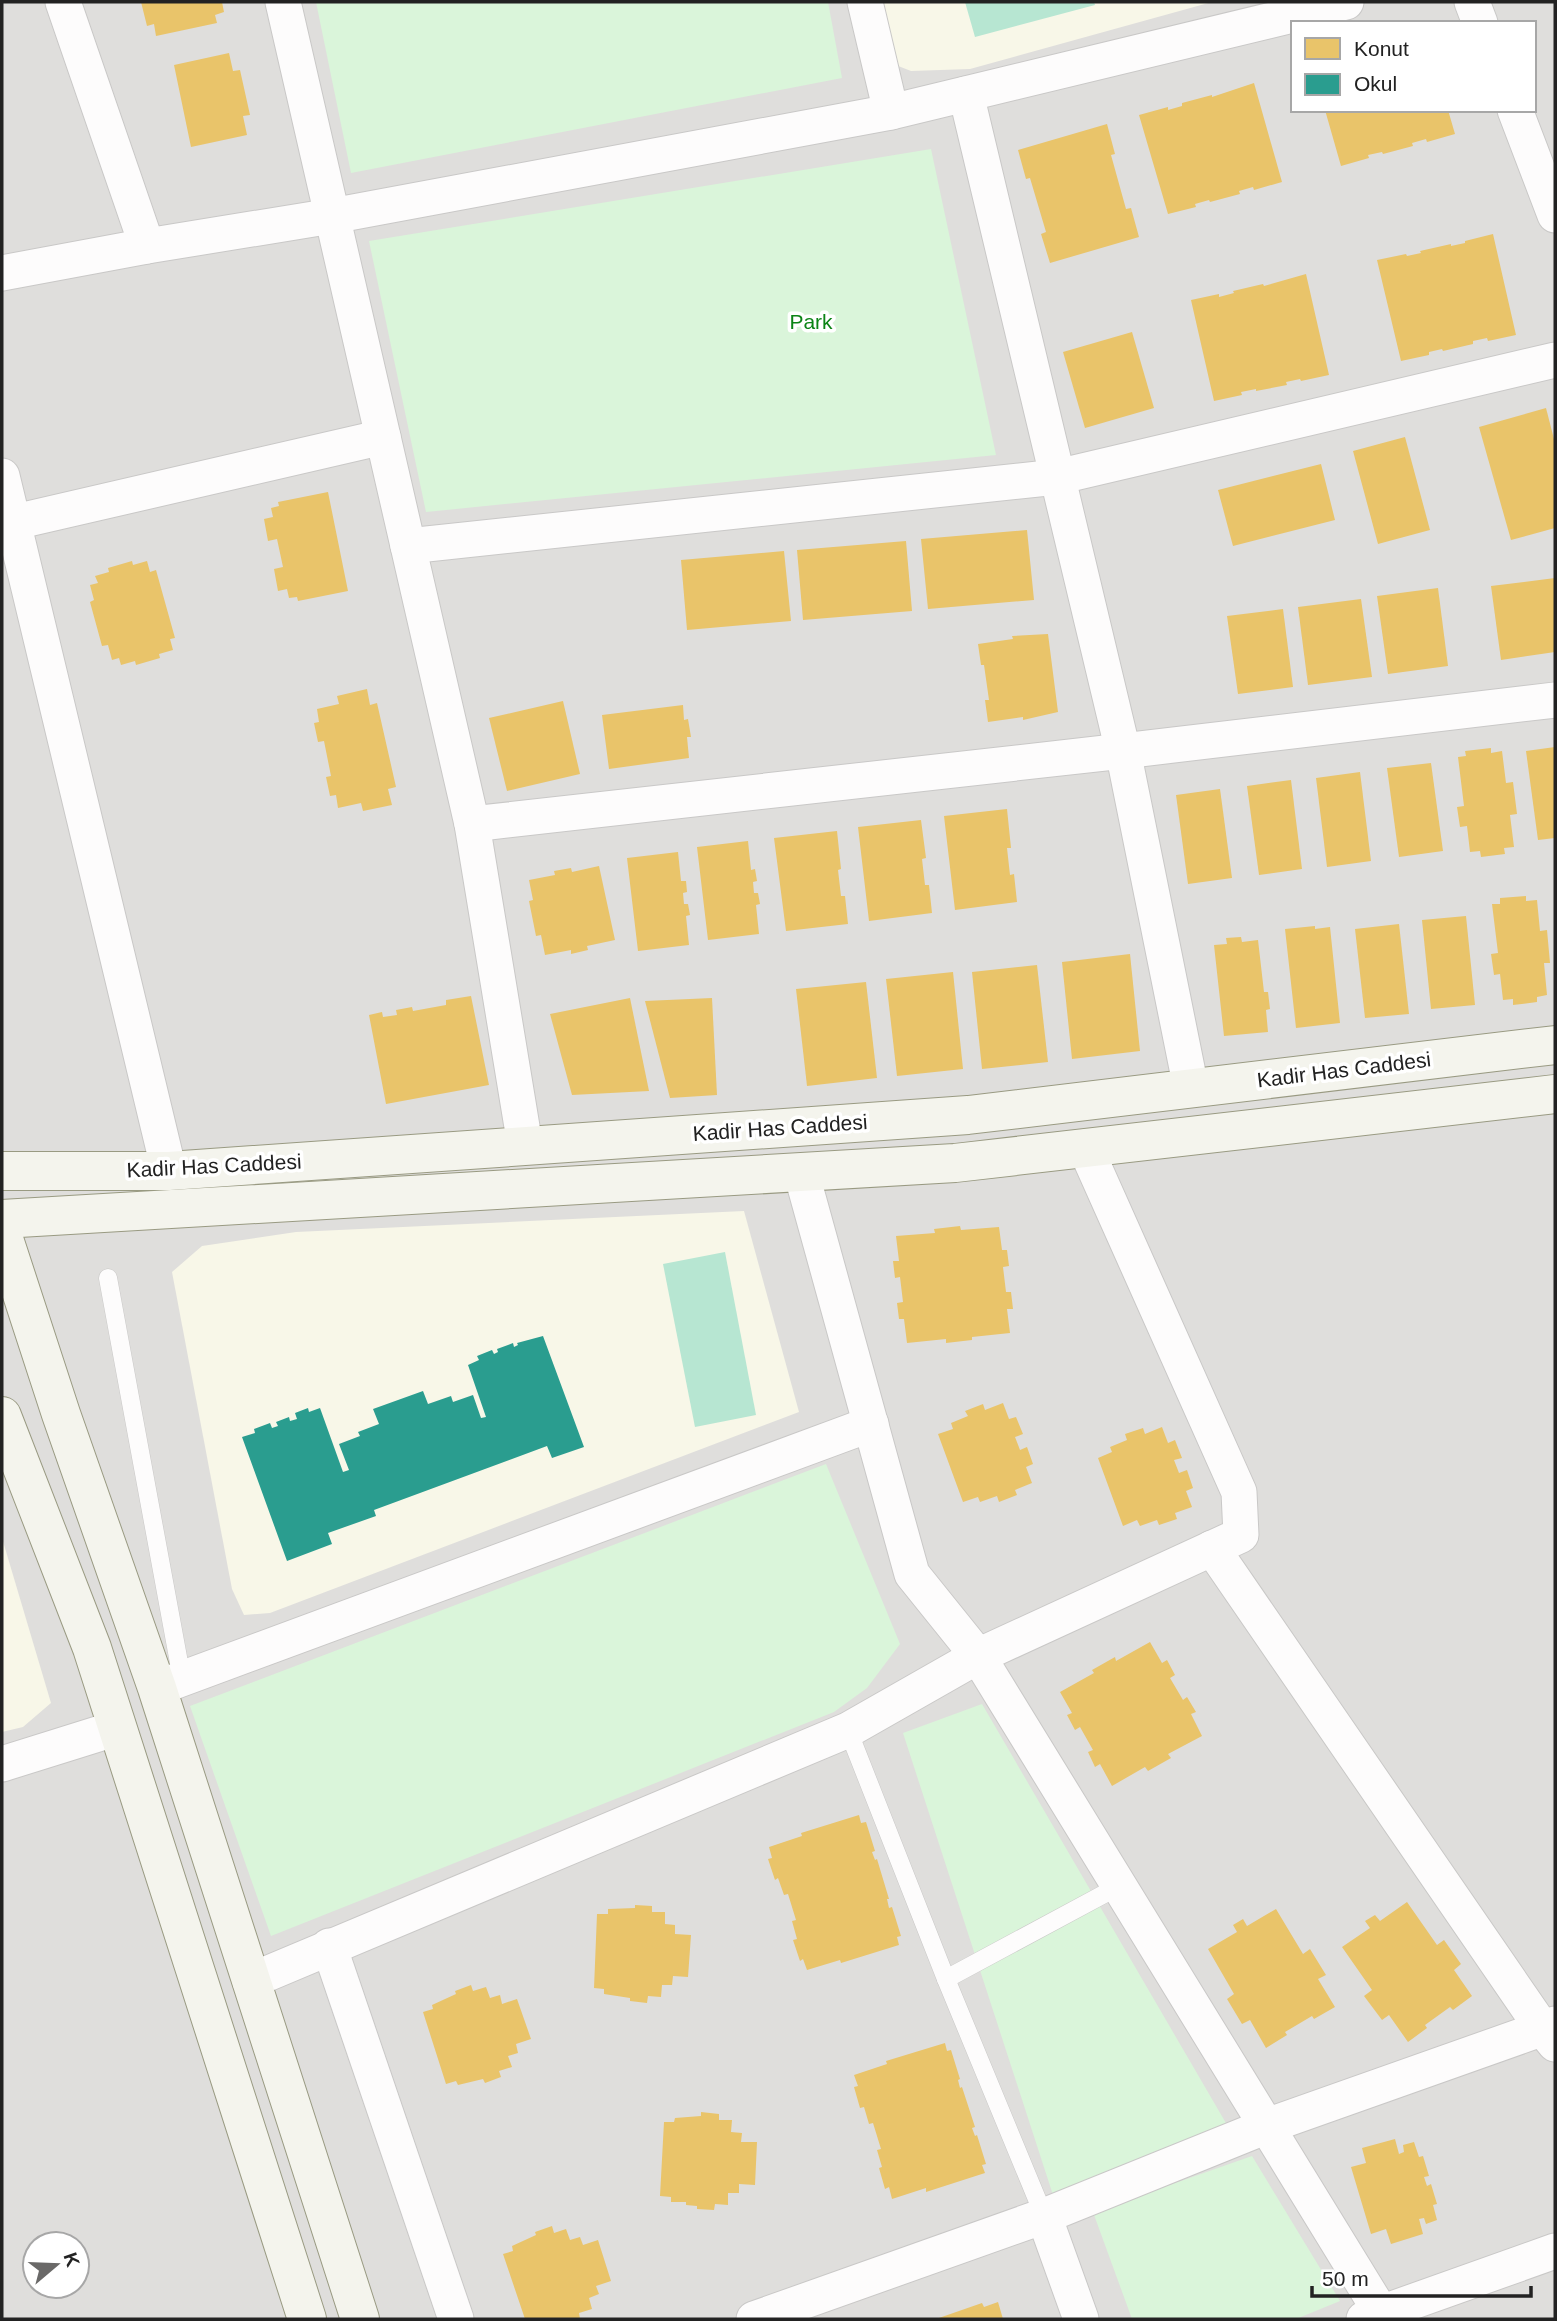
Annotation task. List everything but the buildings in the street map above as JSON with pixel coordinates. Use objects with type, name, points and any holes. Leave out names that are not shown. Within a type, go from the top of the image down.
[{"type":"street","points":[[63,2],[147,246]]},
{"type":"street","points":[[283,2],[472,824],[525,1145]]},
{"type":"street","points":[[865,2],[891,112]]},
{"type":"street","points":[[2,273],[332,216],[891,112],[1346,2]]},
{"type":"street","points":[[1472,2],[1479,21]]},
{"type":"street","points":[[966,94],[1123,751],[1191,1088]]},
{"type":"street","points":[[1516,112],[1555,215]]},
{"type":"street","points":[[408,546],[1057,477],[1555,360]]},
{"type":"street","points":[[7,524],[383,437]]},
{"type":"street","points":[[2,476],[16,599],[169,1171]]},
{"type":"street","points":[[472,824],[1555,700]]},
{"type":"street","name":"Kadir Has Caddesi","points":[[2,1171],[169,1171],[968,1115],[1555,1045]]},
{"type":"street","name":"Kadir Has Caddesi","points":[[2,1219],[956,1163],[1555,1094]]},
{"type":"street","points":[[250,1981],[848,1730],[978,1656],[1241,1535],[1239,1492],[1085,1147]]},
{"type":"street","points":[[801,1172],[912,1574],[978,1656],[1267,2126],[1377,2317],[1555,2251]]},
{"type":"street","points":[[2,1233],[61,1414],[169,1684],[250,1981],[360,2319]]},
{"type":"street","points":[[2,1416],[92,1648],[307,2319]]},
{"type":"street","points":[[169,1684],[871,1424]]},
{"type":"street","points":[[2,1441],[28,1483]]},
{"type":"street","points":[[754,2319],[1044,2216],[1267,2126],[1551,2032],[1212,1548]]},
{"type":"street","points":[[2,1764],[117,1728]]},
{"type":"street","points":[[329,1946],[456,2319]]},
{"type":"street","points":[[1044,2216],[1082,2319]]},
{"type":"lane","points":[[108,1278],[169,1684]]},
{"type":"lane","points":[[848,1730],[946,1979],[1044,2216]]},
{"type":"lane","points":[[946,1979],[1119,1886]]},
{"type":"shaded area","points":[[2,2],[1555,2],[1555,2319],[2,2319]]},
{"type":"shaded area","points":[[874,2],[1212,2],[970,69],[911,71],[888,62]]},
{"type":"shaded area","points":[[744,1211],[799,1412],[270,1613],[244,1615],[232,1589],[172,1272],[202,1246],[296,1232]]},
{"type":"shaded area","points":[[2,1538],[51,1703],[23,1727],[2,1732]]},
{"type":"green space","points":[[316,2],[828,2],[842,78],[351,173]]},
{"type":"green space","points":[[965,2],[1094,2],[1095,5],[975,37]]},
{"type":"green space","name":"Park","points":[[931,149],[996,455],[426,512],[369,241]]},
{"type":"green space","points":[[725,1252],[756,1415],[695,1427],[663,1264]]},
{"type":"green space","points":[[826,1464],[900,1644],[867,1688],[834,1712],[271,1936],[190,1706]]},
{"type":"green space","points":[[982,1704],[1230,2130],[1053,2195],[903,1733]]},
{"type":"green space","points":[[1252,2156],[1340,2301],[1296,2319],[1132,2319],[1093,2212]]}]
